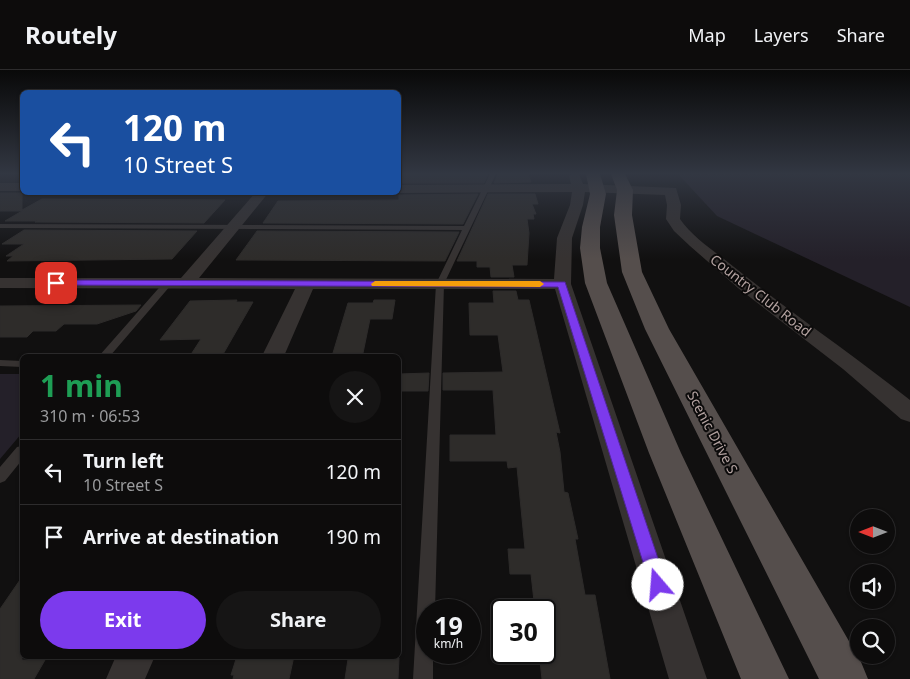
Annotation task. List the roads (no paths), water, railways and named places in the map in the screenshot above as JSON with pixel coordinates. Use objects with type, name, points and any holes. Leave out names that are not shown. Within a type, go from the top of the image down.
[{"type":"main road","points":[[595,202],[590,245],[591,263],[596,282],[665,453],[765,679]]},
{"type":"main road","name":"Scenic Drive S","points":[[614,202],[623,215],[632,272],[658,329],[844,679]]},
{"type":"street","points":[[186,283],[253,202]]},
{"type":"street","points":[[577,202],[566,233],[562,284],[688,679]]},
{"type":"street","name":"Country Club Road","points":[[673,202],[674,219],[679,228],[695,243],[744,284],[851,364],[910,413]]},
{"type":"street","points":[[0,283],[562,284]]},
{"type":"street","points":[[274,354],[306,284]]},
{"type":"street","points":[[126,679],[135,659]]},
{"type":"lane","points":[[423,679],[440,284],[479,202]]},
{"type":"lane","points":[[0,226],[467,228]]},
{"type":"lane","points":[[106,354],[168,283]]},
{"type":"lane","points":[[0,364],[20,364]]},
{"type":"lane","points":[[0,477],[20,453]]}]
